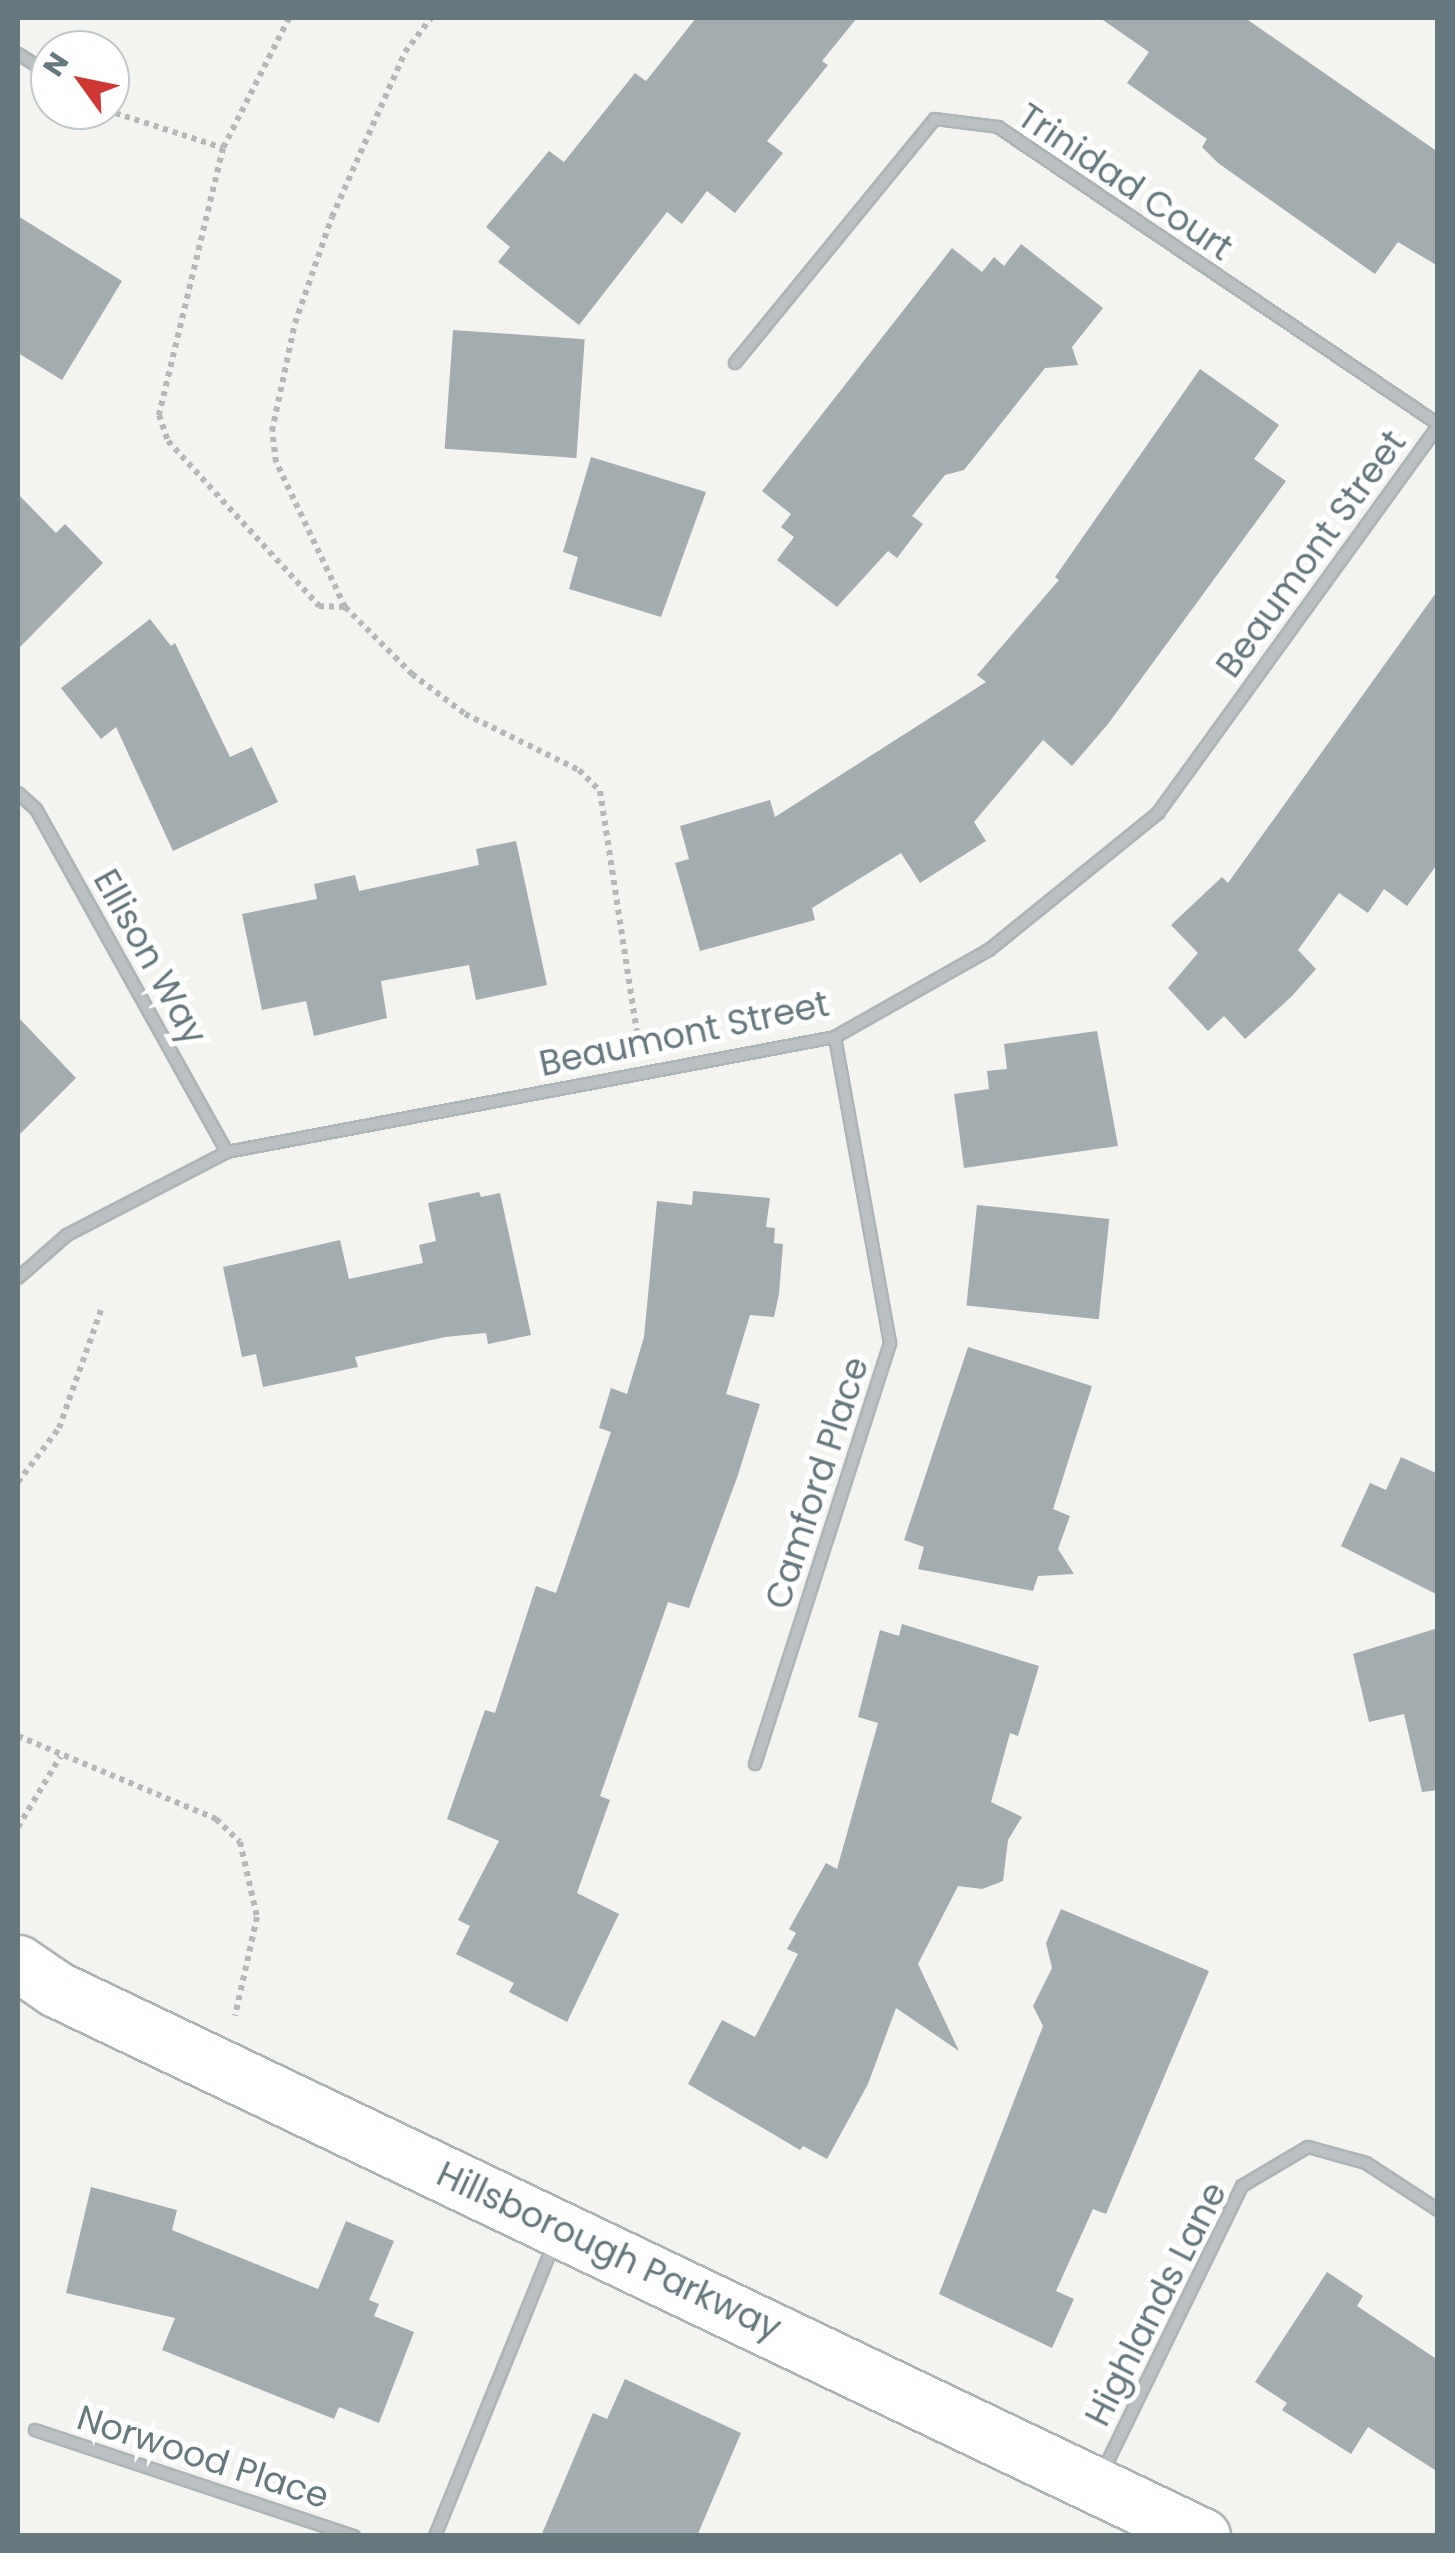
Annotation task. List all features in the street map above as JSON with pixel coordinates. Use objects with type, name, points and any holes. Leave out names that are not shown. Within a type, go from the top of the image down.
[{"type":"street","name":"Trinidad Court","points":[[735,363],[935,120],[998,127],[1438,425]]},
{"type":"street","name":"Beaumont Street","points":[[18,1278],[67,1235],[227,1152],[835,1037],[989,950],[1158,812],[1438,425]]},
{"type":"street","name":"Ellison Way","points":[[18,793],[36,808],[227,1152]]},
{"type":"street","name":"Camford Place","points":[[755,1764],[890,1342],[835,1037]]},
{"type":"street","name":"Hillsborough Parkway","points":[[18,1963],[56,1989],[1099,2482],[1202,2536]]},
{"type":"street","name":"Highlands Lane","points":[[1099,2482],[1242,2186],[1308,2148],[1366,2163],[1438,2210]]},
{"type":"street","points":[[435,2536],[560,2228]]},
{"type":"street","name":"Norwood Place","points":[[35,2430],[354,2536]]},
{"type":"path","points":[[289,18],[223,148],[158,416],[168,441],[267,556],[318,606],[345,607]]},
{"type":"path","points":[[431,18],[405,52],[332,217],[295,323],[272,431],[276,462],[345,607],[412,674],[465,714],[579,770],[600,791],[643,1072]]},
{"type":"path","points":[[130,118],[223,148]]},
{"type":"path","points":[[18,1482],[59,1428],[102,1307]]},
{"type":"path","points":[[18,1736],[60,1758],[216,1819],[240,1842],[257,1917],[234,2022]]},
{"type":"path","points":[[18,1827],[60,1758]]},
{"type":"building","points":[[696,18],[857,18],[822,61],[828,65],[767,141],[783,153],[735,213],[707,191],[682,224],[667,212],[579,325],[498,262],[510,247],[486,227],[549,151],[564,162],[635,73],[646,81]]},
{"type":"building","points":[[1100,18],[1245,18],[1438,152],[1438,266],[1398,242],[1375,274],[1218,163],[1202,147],[1207,139],[1127,83],[1149,52]]},
{"type":"building","points":[[18,216],[122,281],[62,380],[18,353]]},
{"type":"building","points":[[1021,244],[1103,308],[1072,347],[1078,365],[1045,368],[964,470],[945,475],[912,516],[923,524],[897,558],[888,551],[837,607],[777,560],[794,537],[781,527],[791,514],[762,491],[952,248],[982,272],[994,257],[1004,266]]},
{"type":"building","points":[[453,330],[585,339],[576,458],[445,449]]},
{"type":"building","points":[[1200,369],[1279,425],[1254,459],[1286,481],[1108,724],[1072,766],[1043,740],[974,822],[986,841],[920,883],[901,853],[812,908],[815,920],[700,951],[675,863],[689,859],[680,826],[770,800],[775,817],[986,682],[977,675],[1059,580],[1055,577]]},
{"type":"building","points":[[591,457],[706,492],[661,617],[569,589],[578,557],[563,552]]},
{"type":"building","points":[[18,494],[56,533],[65,524],[103,563],[18,649]]},
{"type":"building","points":[[1438,590],[1438,863],[1407,906],[1384,889],[1368,913],[1339,893],[1298,950],[1316,969],[1292,996],[1245,1039],[1224,1016],[1208,1031],[1168,988],[1198,953],[1171,925],[1222,877],[1228,883]]},
{"type":"building","points":[[150,619],[171,646],[175,643],[230,757],[252,747],[278,802],[173,851],[116,727],[101,739],[61,688]]},
{"type":"building","points":[[516,841],[547,985],[476,1000],[469,965],[381,981],[387,1018],[314,1036],[306,1001],[262,1010],[242,914],[317,899],[314,884],[355,875],[359,891],[479,865],[476,849]]},
{"type":"building","points":[[18,1017],[76,1078],[18,1136]]},
{"type":"building","points":[[1097,1031],[1118,1146],[964,1168],[954,1094],[989,1089],[987,1071],[1007,1069],[1004,1044]]},
{"type":"building","points":[[693,1191],[770,1198],[766,1227],[775,1228],[774,1243],[783,1244],[779,1294],[774,1317],[750,1315],[726,1394],[760,1404],[738,1475],[689,1608],[668,1602],[600,1796],[610,1800],[577,1893],[619,1914],[567,2022],[509,1992],[514,1983],[456,1954],[470,1926],[458,1920],[499,1841],[447,1819],[485,1710],[495,1713],[536,1586],[556,1593],[611,1432],[599,1428],[611,1388],[627,1394],[644,1337],[657,1201],[692,1205]]},
{"type":"building","points":[[479,1192],[481,1197],[500,1193],[531,1335],[488,1344],[486,1333],[445,1337],[355,1357],[358,1367],[263,1387],[256,1354],[242,1357],[223,1267],[340,1240],[349,1279],[423,1263],[419,1245],[436,1241],[428,1203]]},
{"type":"building","points":[[977,1205],[1109,1219],[1099,1319],[966,1305]]},
{"type":"building","points":[[968,1347],[1092,1386],[1053,1509],[1070,1516],[1058,1549],[1074,1574],[1038,1576],[1033,1591],[918,1569],[924,1547],[904,1540]]},
{"type":"building","points":[[1401,1457],[1438,1474],[1438,1595],[1341,1546],[1370,1483],[1386,1490]]},
{"type":"building","points":[[902,1624],[1039,1666],[1018,1736],[1010,1733],[991,1802],[1022,1817],[1008,1840],[1003,1881],[982,1889],[958,1886],[918,1964],[959,2051],[896,2008],[868,2084],[827,2159],[803,2146],[800,2150],[688,2084],[722,2020],[755,2037],[798,1954],[787,1949],[796,1933],[789,1929],[826,1863],[837,1869],[878,1723],[858,1717],[880,1630],[899,1636]]},
{"type":"building","points":[[1438,1628],[1438,1790],[1422,1792],[1404,1714],[1369,1722],[1353,1654]]},
{"type":"building","points":[[1061,1909],[1209,1971],[1106,2214],[1093,2209],[1056,2291],[1074,2299],[1052,2348],[939,2294],[1043,2026],[1033,2006],[1052,1968],[1046,1943]]},
{"type":"building","points":[[91,2187],[177,2210],[172,2230],[318,2289],[346,2221],[394,2241],[369,2300],[379,2304],[374,2316],[414,2332],[379,2423],[339,2407],[334,2419],[162,2350],[175,2318],[66,2293]]},
{"type":"building","points":[[1327,2272],[1363,2296],[1357,2306],[1438,2360],[1438,2472],[1368,2427],[1351,2454],[1282,2410],[1287,2403],[1255,2382]]},
{"type":"building","points":[[625,2379],[741,2433],[697,2536],[541,2536],[593,2413],[607,2419]]}]
